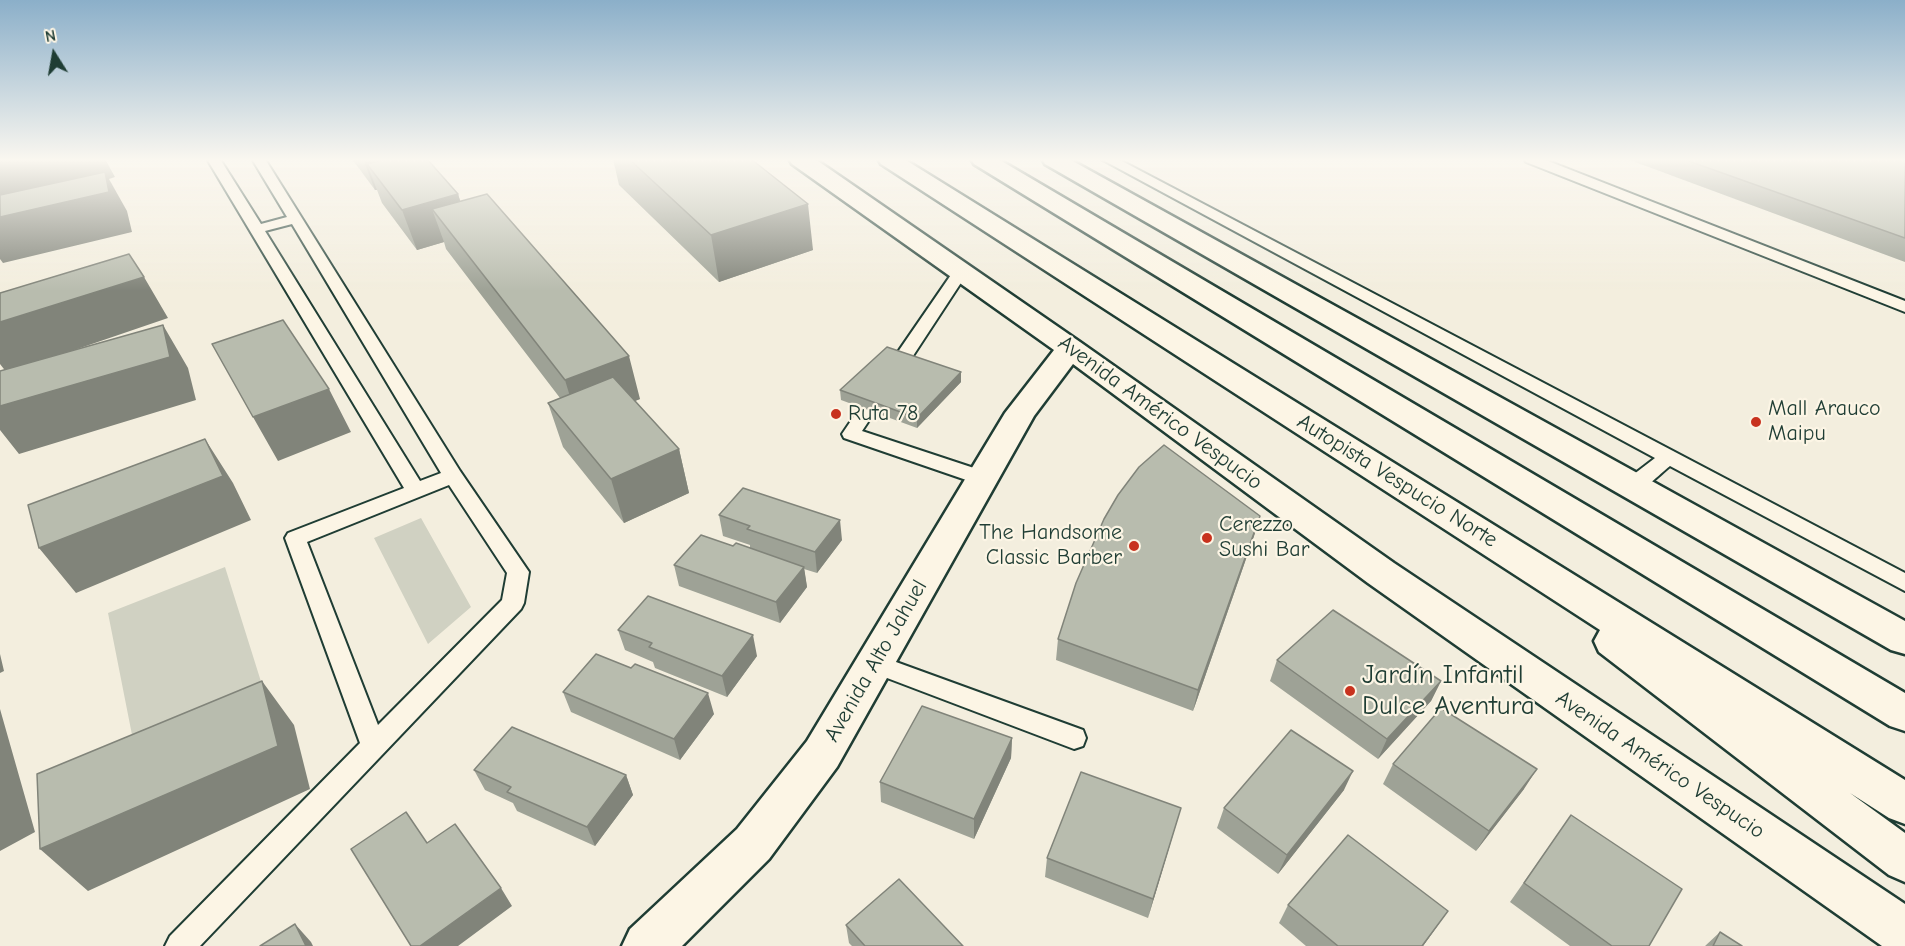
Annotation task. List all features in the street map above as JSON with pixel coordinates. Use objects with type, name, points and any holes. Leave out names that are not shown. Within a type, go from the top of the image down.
[{"type":"main road","name":"Avenida Américo Vespucio","points":[[863,203],[1070,348],[1381,573],[1905,933]]},
{"type":"main road","name":"Autopista Vespucio Norte","points":[[959,203],[1905,804]]},
{"type":"main road","points":[[1055,203],[1905,714]]},
{"type":"main road","points":[[1131,203],[1905,639]]},
{"type":"main road","name":"Avenida Alto Jahuel","points":[[647,946],[753,844],[822,754],[1020,413],[1070,348]]},
{"type":"main road","points":[[1405,486],[1905,860]]},
{"type":"lane","points":[[241,203],[417,490]]},
{"type":"lane","points":[[180,946],[513,603],[518,572],[453,476],[286,203]]},
{"type":"lane","points":[[1191,203],[1905,584]]},
{"type":"lane","points":[[1643,203],[1905,306]]},
{"type":"lane","points":[[257,229],[296,219]]},
{"type":"lane","points":[[900,362],[960,272]]},
{"type":"lane","points":[[867,410],[851,434],[982,478]]},
{"type":"lane","points":[[1632,486],[1669,457]]},
{"type":"lane","points":[[374,746],[295,538],[453,476]]},
{"type":"lane","points":[[874,663],[1074,738]]},
{"type":"shaded area","points":[[421,518],[471,607],[428,644],[374,538]]},
{"type":"shaded area","points":[[225,567],[263,688],[134,745],[108,613]]},
{"type":"building","points":[[0,203],[60,203],[0,217]]},
{"type":"building","points":[[397,203],[426,203],[402,210]]},
{"type":"building","points":[[453,203],[495,203],[629,356],[565,380],[432,209]]},
{"type":"building","points":[[677,203],[808,204],[711,235]]},
{"type":"building","points":[[1807,203],[1905,203],[1905,238]]},
{"type":"building","points":[[129,254],[144,277],[0,322],[0,293]]},
{"type":"building","points":[[283,320],[329,389],[253,417],[212,344]]},
{"type":"building","points":[[163,325],[170,357],[0,406],[0,371]]},
{"type":"building","points":[[887,347],[961,372],[917,418],[840,390]]},
{"type":"building","points":[[613,377],[679,449],[611,479],[548,403]]},
{"type":"building","points":[[205,439],[223,476],[39,548],[28,505]]},
{"type":"building","points":[[1164,445],[1260,516],[1198,690],[1058,639],[1076,583],[1104,519],[1139,467]]},
{"type":"building","points":[[743,488],[840,520],[815,552],[747,529],[750,526],[719,515]]},
{"type":"building","points":[[701,535],[733,546],[736,543],[804,567],[776,602],[674,565]]},
{"type":"building","points":[[648,596],[753,635],[722,676],[649,647],[652,643],[618,630]]},
{"type":"building","name":"Jardín Infantil Dulce Aventura","points":[[1333,610],[1441,681],[1387,739],[1277,660]]},
{"type":"building","points":[[596,654],[631,668],[635,664],[708,693],[674,739],[563,692]]},
{"type":"building","points":[[262,681],[278,746],[40,849],[37,774]]},
{"type":"building","points":[[922,706],[1012,738],[974,819],[880,782]]},
{"type":"building","points":[[1441,708],[1537,769],[1489,831],[1393,764]]},
{"type":"building","points":[[512,727],[626,775],[587,827],[507,792],[511,787],[474,770]]},
{"type":"building","points":[[1291,730],[1353,771],[1287,855],[1224,808]]},
{"type":"building","points":[[1081,772],[1181,808],[1153,899],[1047,858]]},
{"type":"building","points":[[406,812],[427,843],[455,824],[501,888],[420,946],[411,946],[351,849]]},
{"type":"building","points":[[1571,815],[1682,889],[1649,946],[1612,946],[1524,883]]},
{"type":"building","points":[[1348,835],[1448,911],[1422,946],[1338,946],[1288,905]]},
{"type":"building","points":[[899,879],[963,946],[865,946],[846,925]]},
{"type":"building","points":[[295,924],[306,946],[260,946]]},
{"type":"building","points":[[1720,932],[1742,946],[1713,946]]},
{"type":"place","name":"Ruta 78","points":[[836,414]]},
{"type":"place","name":"Mall Arauco Maipu","points":[[1756,422]]},
{"type":"place","name":"Cerezzo Sushi Bar","points":[[1207,538]]},
{"type":"place","name":"The Handsome Classic Barber","points":[[1134,546]]},
{"type":"place","name":"Jardín Infantil Dulce Aventura","points":[[1350,691]]}]
